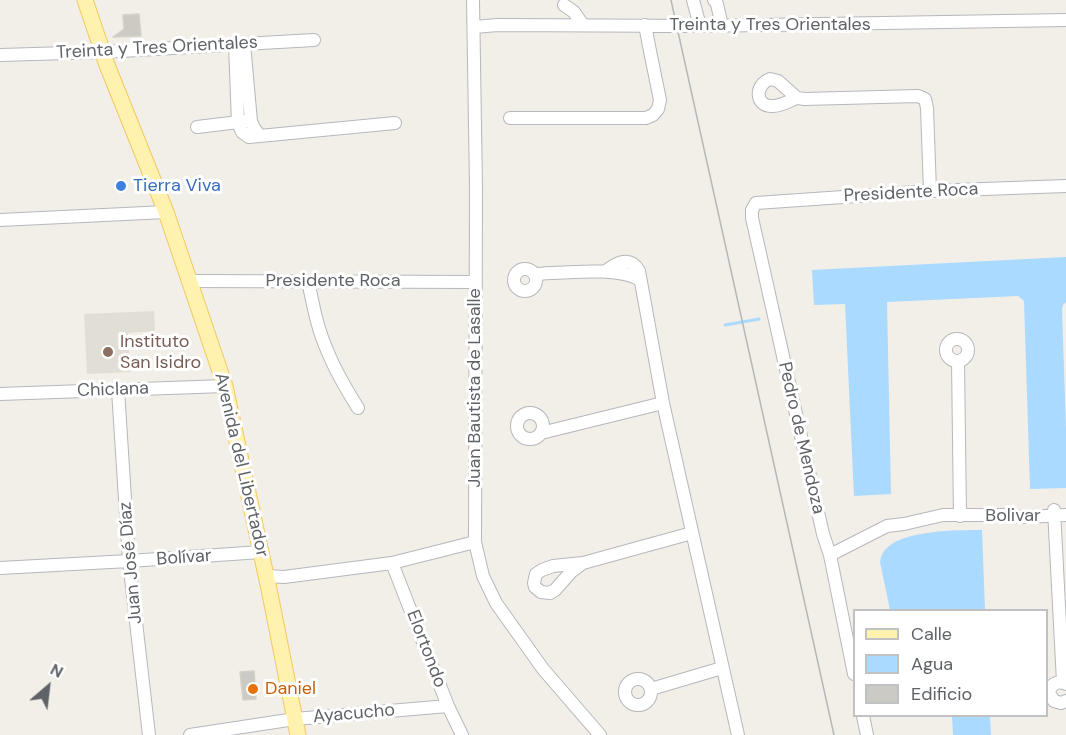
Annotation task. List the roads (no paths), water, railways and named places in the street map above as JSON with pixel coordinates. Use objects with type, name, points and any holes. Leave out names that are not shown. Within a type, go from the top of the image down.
[{"type":"main road","name":"Avenida del Libertador","points":[[85,0],[166,212],[225,386],[298,735]]},
{"type":"street","name":"Juan Bautista de Lasalle","points":[[473,0],[476,282],[475,542],[483,576],[496,603],[543,669],[600,735]]},
{"type":"street","points":[[693,0],[700,26]]},
{"type":"street","points":[[714,0],[722,26]]},
{"type":"street","points":[[564,3],[566,24]]},
{"type":"street","points":[[564,3],[583,25]]},
{"type":"street","name":"Treinta y Tres Orientales","points":[[475,27],[566,24],[722,26],[1066,20]]},
{"type":"street","points":[[510,118],[646,118],[653,115],[658,109],[660,100],[645,25]]},
{"type":"street","name":"Treinta y Tres Orientales","points":[[0,55],[103,52],[314,40]]},
{"type":"street","points":[[239,44],[245,122],[242,132],[249,137],[395,123]]},
{"type":"street","points":[[797,98],[918,96],[925,99],[930,191]]},
{"type":"street","points":[[197,127],[245,122]]},
{"type":"street","name":"Presidente Roca","points":[[756,203],[930,191],[1066,186]]},
{"type":"street","name":"Pedro de Mendoza","points":[[756,203],[752,210],[752,218],[853,664]]},
{"type":"street","points":[[0,220],[166,212]]},
{"type":"street","points":[[534,274],[606,271],[620,262],[630,263],[639,271],[663,403],[738,735]]},
{"type":"street","name":"Presidente Roca","points":[[190,281],[476,282]]},
{"type":"street","points":[[308,281],[315,315],[326,348],[340,379],[358,408]]},
{"type":"street","points":[[958,361],[961,513]]},
{"type":"street","name":"Chiclana","points":[[0,394],[225,386]]},
{"type":"street","name":"Juan José Díaz","points":[[118,390],[129,561],[149,735]]},
{"type":"street","points":[[541,433],[663,403]]},
{"type":"street","name":"Bolivar","points":[[830,555],[887,526],[943,515],[1002,507],[1060,512]]},
{"type":"street","points":[[1060,512],[1065,683],[1053,684],[1049,693],[1054,701],[1061,703],[1066,701]]},
{"type":"street","points":[[583,562],[692,533]]},
{"type":"street","points":[[266,576],[284,578],[392,563],[475,542]]},
{"type":"street","name":"Bolívar","points":[[0,568],[261,552]]},
{"type":"street","name":"Elortondo","points":[[392,563],[448,706],[462,735]]},
{"type":"street","points":[[651,689],[722,668]]},
{"type":"street","name":"Ayacucho","points":[[190,735],[295,719],[448,706]]},
{"type":"street","points":[[863,717],[867,735]]},
{"type":"water","points":[[1066,257],[1066,302],[1062,310],[1066,488],[1030,489],[1024,301],[1018,296],[887,302],[891,494],[854,496],[845,304],[814,305],[812,270]]},
{"type":"water","points":[[982,530],[985,609],[890,609],[880,562],[886,549],[904,538],[945,531]]},
{"type":"water","points":[[952,717],[990,717],[991,735],[953,735]]},
{"type":"waterway","points":[[725,325],[759,319]]},
{"type":"tram line","points":[[671,0],[834,735]]},
{"type":"place","name":"Tierra Viva","points":[[121,186]]},
{"type":"place","name":"Instituto San Isidro","points":[[108,352]]},
{"type":"place","name":"Daniel","points":[[253,689]]}]
